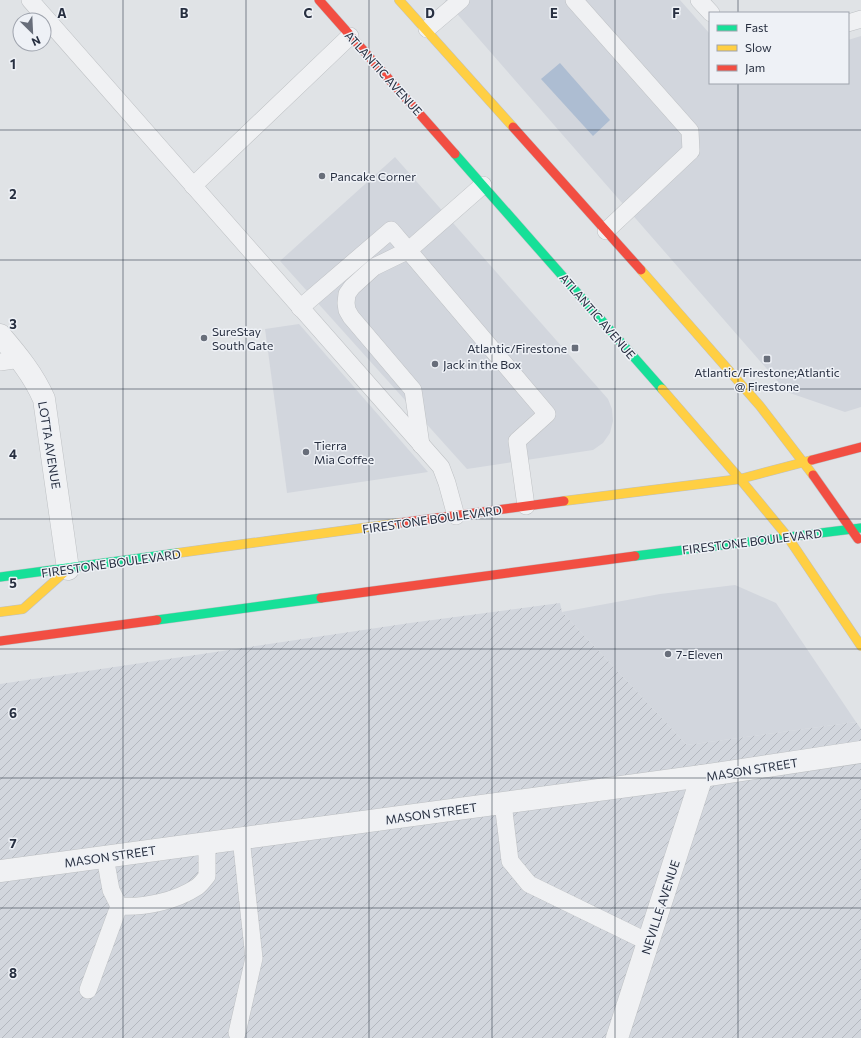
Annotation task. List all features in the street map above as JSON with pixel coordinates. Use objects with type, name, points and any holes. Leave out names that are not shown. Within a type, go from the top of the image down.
[{"type":"main road","name":"ATLANTIC AVENUE","points":[[319,0],[740,479],[787,536],[861,646]]},
{"type":"main road","points":[[399,0],[427,29],[760,406],[804,462],[861,543]]},
{"type":"main road","name":"FIRESTONE BOULEVARD","points":[[0,577],[526,506],[740,479],[861,448]]},
{"type":"main road","name":"FIRESTONE BOULEVARD","points":[[0,641],[787,536],[861,528]]},
{"type":"main road","points":[[0,612],[23,609],[68,569]]},
{"type":"street","name":"LOTTA AVENUE","points":[[0,335],[21,359],[37,384],[44,399],[68,569]]},
{"type":"street","name":"MASON STREET","points":[[0,871],[702,776],[861,752]]},
{"type":"street","name":"NEVILLE AVENUE","points":[[617,1038],[702,776]]},
{"type":"lane","points":[[30,0],[441,467],[456,516]]},
{"type":"lane","points":[[427,29],[461,0]]},
{"type":"lane","points":[[574,0],[690,131],[691,151],[606,231]]},
{"type":"lane","points":[[700,0],[710,12]]},
{"type":"lane","points":[[849,23],[861,19]]},
{"type":"lane","points":[[193,186],[350,36]]},
{"type":"lane","points":[[421,445],[413,390],[351,317],[347,310],[347,294],[352,287],[374,267],[409,250],[483,185]]},
{"type":"lane","points":[[300,308],[391,230],[547,414],[517,441],[526,506]]},
{"type":"lane","points":[[0,362],[21,359]]},
{"type":"lane","points":[[503,803],[510,861],[530,884],[648,942]]},
{"type":"lane","points":[[237,1033],[254,958],[241,838]]},
{"type":"lane","points":[[119,906],[133,907],[178,898],[198,886],[207,876],[207,843]]},
{"type":"lane","points":[[88,990],[119,906],[111,890],[105,857]]},
{"type":"shaded area","points":[[445,0],[680,0],[709,33],[709,84],[849,84],[849,40],[861,36],[861,407],[845,412],[787,392]]},
{"type":"shaded area","points":[[395,157],[608,399],[612,409],[613,421],[610,433],[603,443],[593,450],[467,469],[280,261]]},
{"type":"shaded area","points":[[299,324],[428,472],[287,493],[265,329]]},
{"type":"shaded area","points":[[735,585],[776,603],[856,722],[687,745],[562,612],[660,594]]},
{"type":"shaded area","points":[[560,603],[562,612],[687,745],[856,722],[861,729],[861,1038],[0,1038],[0,684],[410,623]]},
{"type":"water","points":[[560,63],[610,120],[593,136],[541,79]]},
{"type":"traffic: fast","points":[[455,154],[662,389]]},
{"type":"traffic: fast","points":[[635,556],[861,528]]},
{"type":"traffic: fast","points":[[0,577],[178,553]]},
{"type":"traffic: fast","points":[[157,620],[321,598]]},
{"type":"traffic: slow","points":[[399,0],[513,127]]},
{"type":"traffic: slow","points":[[641,270],[760,406],[813,475]]},
{"type":"traffic: slow","points":[[662,389],[787,536],[861,646]]},
{"type":"traffic: slow","points":[[564,501],[740,479],[812,460]]},
{"type":"traffic: slow","points":[[178,553],[399,523]]},
{"type":"traffic: slow","points":[[0,612],[23,609],[68,569]]},
{"type":"traffic: jam","points":[[319,0],[455,154]]},
{"type":"traffic: jam","points":[[513,127],[641,270]]},
{"type":"traffic: jam","points":[[812,460],[861,447]]},
{"type":"traffic: jam","points":[[813,475],[858,539]]},
{"type":"traffic: jam","points":[[399,523],[564,501]]},
{"type":"traffic: jam","points":[[321,598],[635,556]]},
{"type":"traffic: jam","points":[[0,641],[157,620]]},
{"type":"place","name":"Pancake Corner","points":[[322,176]]},
{"type":"place","name":"SureStay South Gate","points":[[204,338]]},
{"type":"place","name":"Atlantic/Firestone","points":[[575,348]]},
{"type":"place","name":"Atlantic/Firestone;Atlantic @ Firestone","points":[[767,359]]},
{"type":"place","name":"Jack in the Box","points":[[435,364]]},
{"type":"place","name":"Tierra Mia Coffee","points":[[306,452]]},
{"type":"place","name":"7-Eleven","points":[[668,654]]}]
